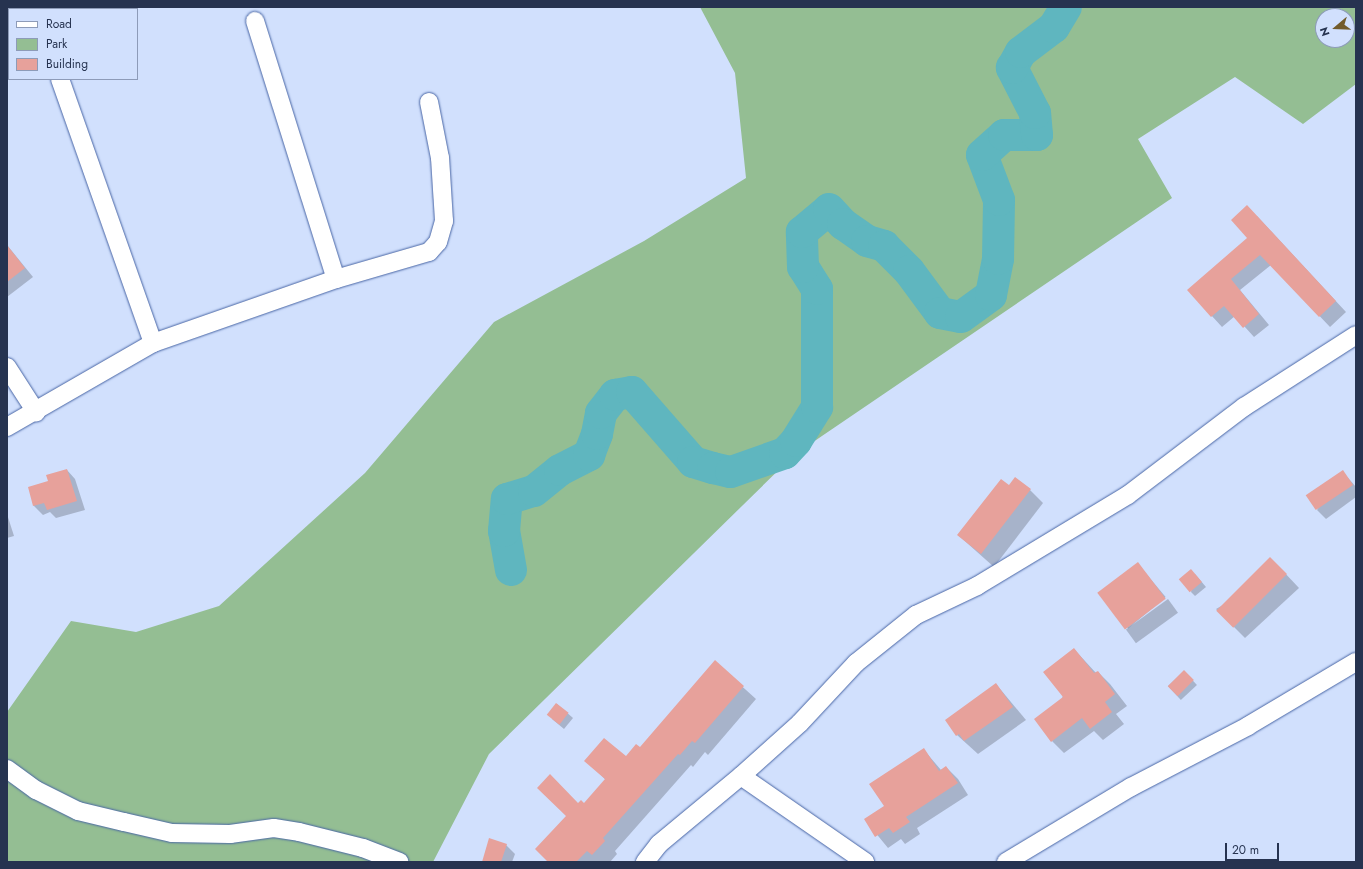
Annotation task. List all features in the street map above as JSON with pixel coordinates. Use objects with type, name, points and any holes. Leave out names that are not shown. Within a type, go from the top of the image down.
[{"type":"street","points":[[255,21],[336,280]]},
{"type":"street","points":[[60,80],[153,343]]},
{"type":"street","points":[[7,427],[36,412],[153,343],[336,280],[429,252],[438,242],[444,213],[440,158],[429,102]]},
{"type":"street","points":[[644,862],[664,840],[741,776],[800,723],[856,663],[916,615],[977,586],[1128,495],[1244,407],[1356,335]]},
{"type":"street","points":[[7,367],[36,412]]},
{"type":"street","points":[[1006,862],[1131,787],[1248,726],[1354,667]]},
{"type":"street","points":[[7,769],[36,790],[78,811],[172,833],[250,833],[274,828],[299,832],[363,848],[399,862]]},
{"type":"street","points":[[741,776],[865,862]]},
{"type":"green space","points":[[700,7],[1356,7],[1356,84],[1303,124],[1235,77],[1138,139],[1172,198],[794,455],[489,754],[433,862],[7,862],[7,712],[71,621],[136,632],[219,606],[365,473],[494,322],[644,241],[746,178],[735,73]]},
{"type":"building","points":[[1247,205],[1336,301],[1319,317],[1260,255],[1231,279],[1259,314],[1243,328],[1224,306],[1211,317],[1187,290],[1247,238],[1231,220]]},
{"type":"building","points":[[7,245],[25,268],[7,282]]},
{"type":"building","points":[[67,469],[77,501],[47,510],[44,503],[33,506],[28,487],[48,481],[46,475]]},
{"type":"building","points":[[1343,470],[1353,485],[1316,510],[1306,495]]},
{"type":"building","points":[[1015,477],[1031,489],[981,554],[957,535],[1001,479],[1009,485]]},
{"type":"building","points":[[1270,557],[1287,574],[1233,628],[1216,611]]},
{"type":"building","points":[[1138,562],[1166,599],[1125,629],[1097,593]]},
{"type":"building","points":[[1191,569],[1202,582],[1190,592],[1179,579]]},
{"type":"building","points":[[1074,648],[1094,673],[1098,671],[1115,694],[1105,702],[1112,712],[1090,729],[1082,718],[1051,742],[1034,719],[1063,697],[1043,672]]},
{"type":"building","points":[[715,660],[744,686],[695,743],[692,741],[680,755],[678,754],[603,838],[605,841],[592,855],[587,851],[576,862],[548,862],[535,849],[566,816],[537,788],[550,774],[578,803],[581,800],[584,803],[605,779],[584,761],[604,738],[626,756],[636,744],[640,747]]},
{"type":"building","points":[[1184,670],[1194,680],[1178,696],[1168,686]]},
{"type":"building","points":[[996,683],[1013,707],[964,741],[959,734],[956,736],[945,720]]},
{"type":"building","points":[[556,703],[569,713],[559,725],[547,715]]},
{"type":"building","points":[[924,748],[939,771],[946,766],[958,783],[906,817],[910,822],[893,833],[889,828],[875,837],[864,819],[884,806],[869,784]]},
{"type":"building","points":[[489,838],[507,844],[501,862],[482,862]]},
{"type":"waterway","points":[[511,570],[504,531],[507,499],[534,491],[560,470],[589,455],[597,434],[601,413],[615,395],[632,392],[693,462],[713,468],[731,472],[785,453],[796,441],[817,407],[817,289],[803,267],[802,232],[829,209],[843,224],[867,241],[884,246],[909,271],[940,313],[961,317],[991,295],[998,259],[999,200],[982,155],[1004,135],[1037,135],[1035,113],[1012,68],[1021,52],[1054,27],[1066,7]]}]
